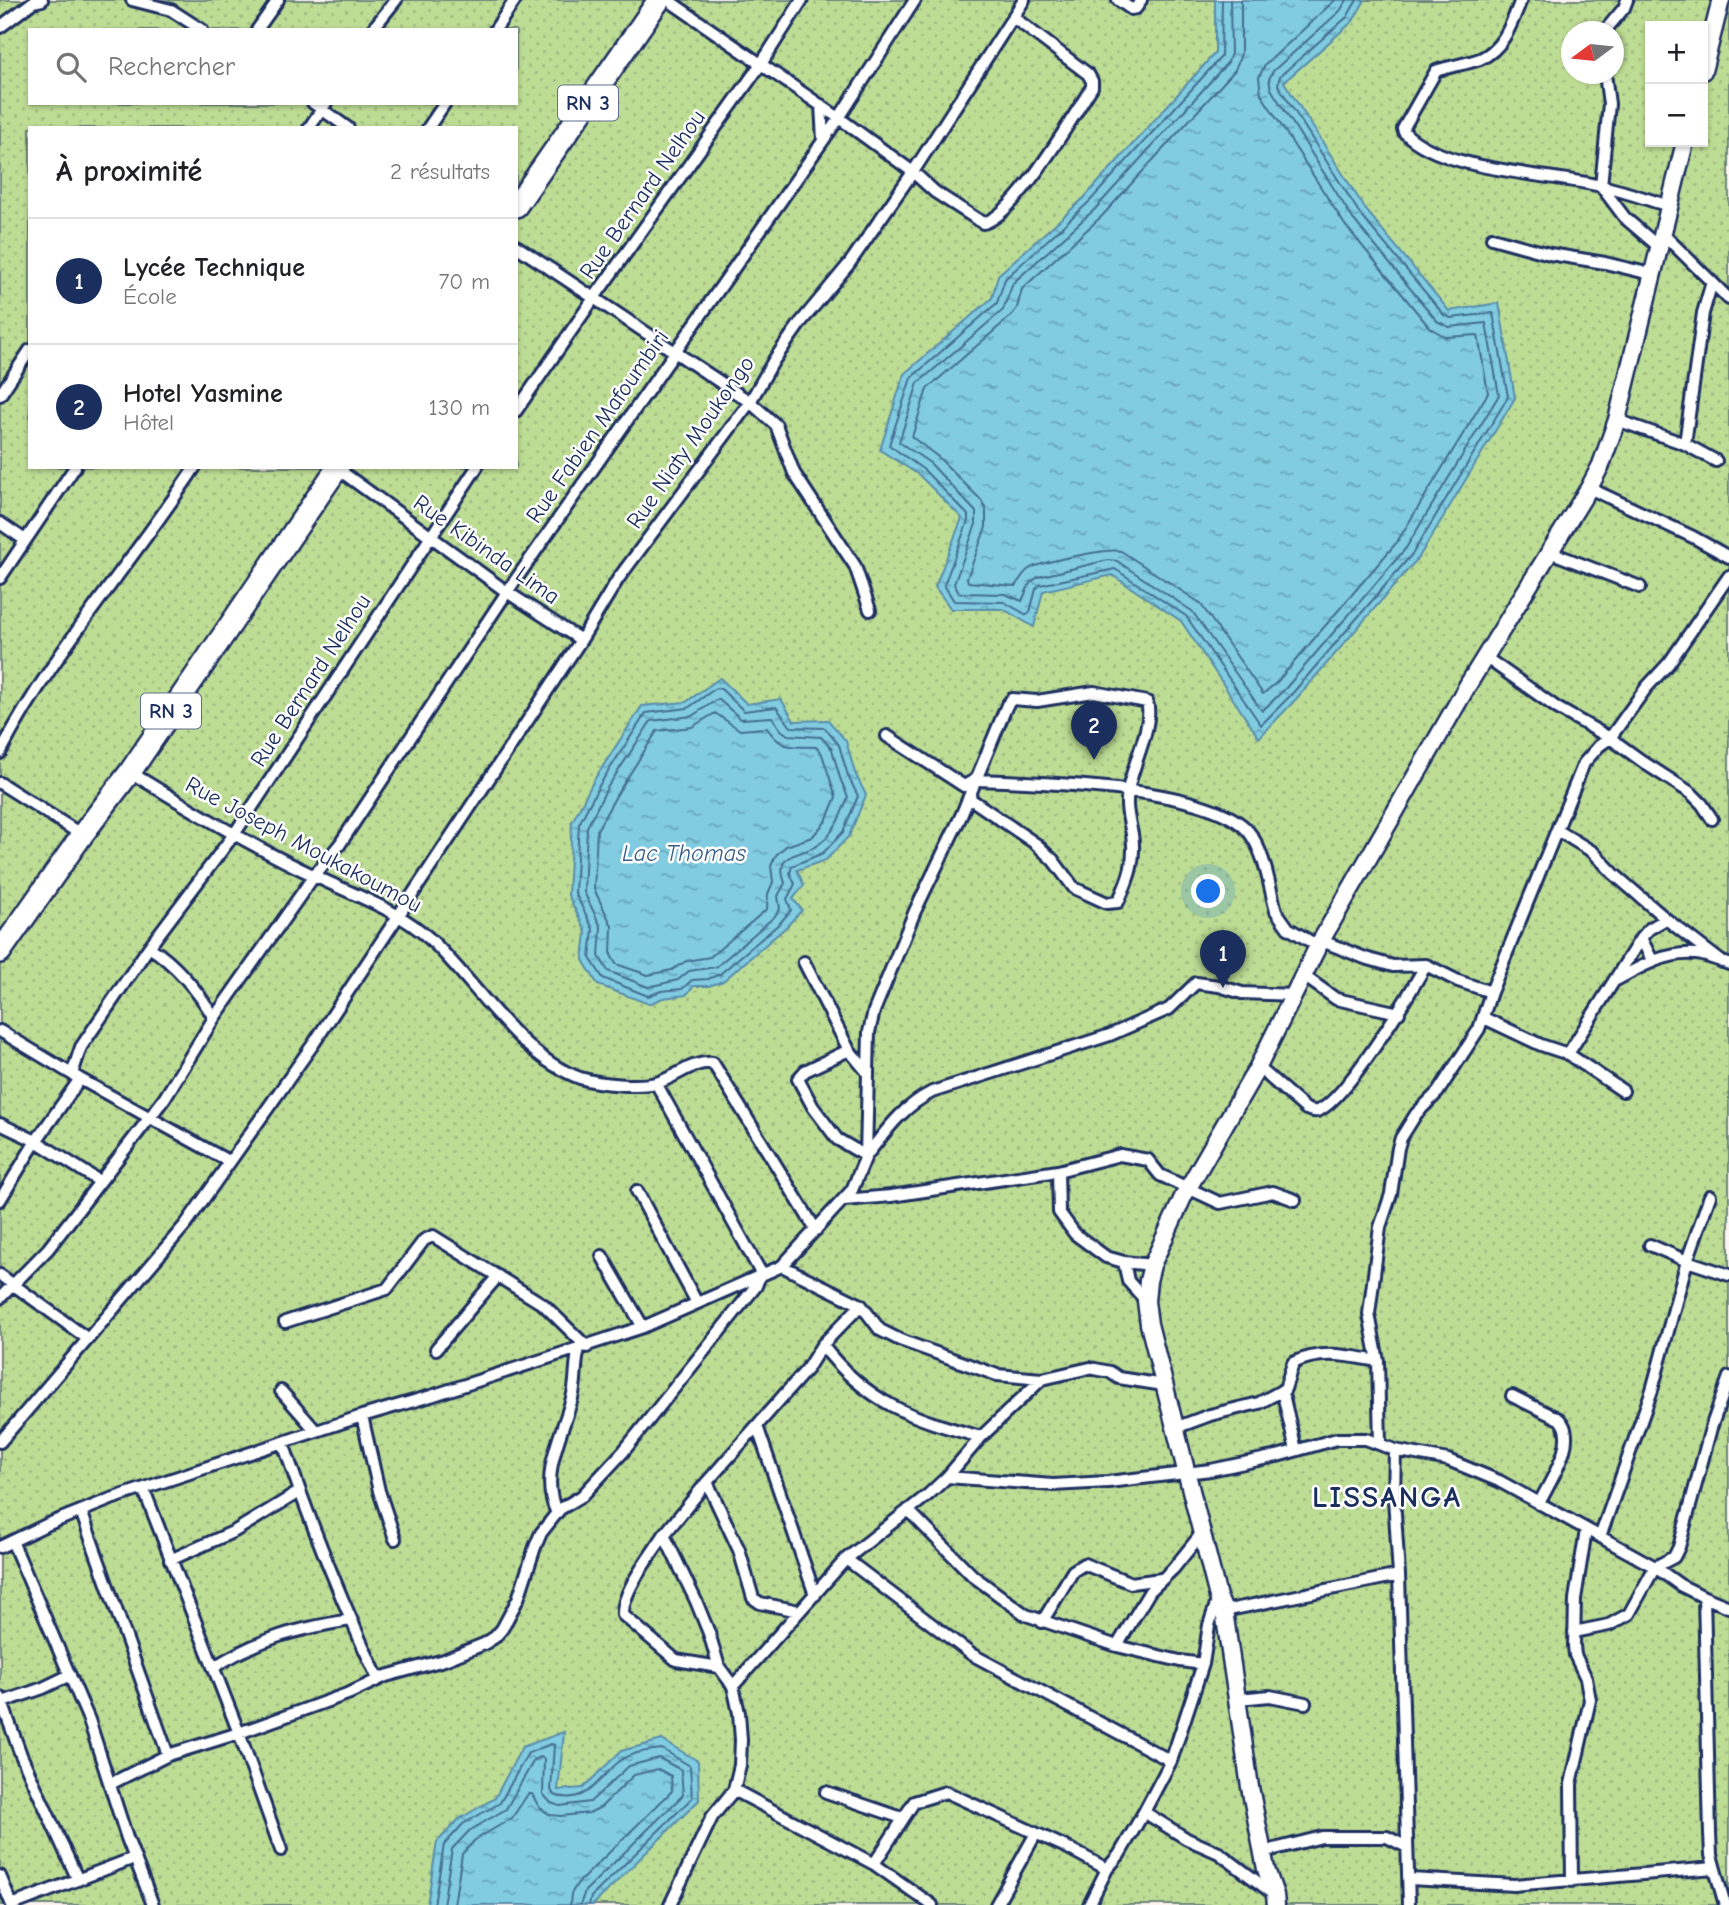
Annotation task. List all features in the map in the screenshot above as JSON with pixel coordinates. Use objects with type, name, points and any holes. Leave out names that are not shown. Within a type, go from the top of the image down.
[{"type":"highway","name":"RN 3","points":[[518,203],[659,0]]},
{"type":"highway","name":"RN 3","points":[[0,952],[130,772],[336,469]]},
{"type":"street","points":[[0,27],[33,2],[42,0]]},
{"type":"street","points":[[132,0],[173,5],[200,28]]},
{"type":"street","points":[[258,28],[278,0]]},
{"type":"street","points":[[374,28],[396,0]]},
{"type":"street","points":[[496,28],[515,0]]},
{"type":"street","points":[[668,0],[821,105],[913,172],[935,192],[978,220],[989,222],[1032,178],[1093,82],[1088,74],[1013,17]]},
{"type":"street","name":"Rue Bernard Nelhou","points":[[518,408],[761,64],[802,0]]},
{"type":"street","name":"Rue Niaty Moukongo","points":[[0,1442],[186,1224],[314,1043],[581,640],[618,579],[750,402],[774,360],[801,322],[849,264],[913,172],[1024,0]]},
{"type":"street","points":[[1118,0],[1131,9],[1139,4]]},
{"type":"street","points":[[1521,0],[1499,46],[1480,58],[1436,71],[1403,129],[1404,132],[1433,151],[1457,160],[1601,186],[1669,206]]},
{"type":"street","points":[[1613,21],[1627,0]]},
{"type":"street","points":[[1708,51],[1721,0]]},
{"type":"street","name":"Rue Fabien Mafoumbiri","points":[[0,1298],[48,1249],[176,1081],[214,1018],[314,876],[340,844],[507,592],[839,118],[913,1]]},
{"type":"street","points":[[1606,84],[1609,111],[1601,186],[1625,218],[1661,241],[1713,282],[1729,299]]},
{"type":"street","points":[[310,126],[320,105],[346,126]]},
{"type":"street","points":[[429,126],[444,105]]},
{"type":"street","points":[[821,105],[823,140]]},
{"type":"street","points":[[1275,1900],[1250,1787],[1221,1604],[1164,1385],[1146,1301],[1148,1281],[1152,1265],[1188,1188],[1258,1067],[1320,943],[1369,854],[1601,464],[1617,420],[1684,147]]},
{"type":"street","points":[[1492,238],[1550,254],[1651,274]]},
{"type":"street","points":[[518,247],[676,351],[750,402],[776,425],[794,473],[855,566],[870,610]]},
{"type":"street","points":[[1685,444],[1703,313],[1713,282]]},
{"type":"street","points":[[0,395],[28,353]]},
{"type":"street","points":[[1617,420],[1685,444],[1716,461]]},
{"type":"street","points":[[0,578],[74,469]]},
{"type":"street","points":[[0,753],[22,712],[116,575],[194,469]]},
{"type":"street","name":"Rue Kibinda Lima","points":[[338,469],[507,592],[581,640]]},
{"type":"street","name":"Rue Bernard Nelhou","points":[[0,1200],[76,1076],[81,1047],[149,947],[235,833],[476,469]]},
{"type":"street","points":[[1589,488],[1729,557]]},
{"type":"street","points":[[0,523],[25,540]]},
{"type":"street","points":[[1550,552],[1640,587]]},
{"type":"street","points":[[1380,1443],[1378,1361],[1369,1321],[1380,1227],[1391,1194],[1401,1138],[1416,1114],[1444,1084],[1484,1018],[1491,992],[1584,763],[1610,738],[1646,688],[1669,663],[1729,576]]},
{"type":"street","points":[[1485,657],[1558,708],[1610,738],[1691,793],[1712,819]]},
{"type":"street","points":[[866,1156],[869,1032],[874,1011],[919,901],[968,798],[1004,709],[1012,699],[1037,701],[1094,692],[1147,702],[1150,711],[1128,791],[1133,869],[1118,902],[1113,903],[1074,888],[1053,860],[1036,844],[968,798]]},
{"type":"street","points":[[887,736],[964,786],[975,780],[1081,785],[1198,804],[1232,817],[1241,823],[1255,842],[1281,920],[1320,943],[1393,966],[1426,965],[1458,981],[1491,992]]},
{"type":"street","name":"Rue Joseph Moukakoumou","points":[[130,772],[314,876],[398,914],[444,953],[520,1037],[541,1056],[579,1077],[596,1082],[656,1083]]},
{"type":"street","points":[[0,783],[82,835]]},
{"type":"street","points":[[1557,830],[1593,852],[1666,919],[1725,963]]},
{"type":"street","points":[[1569,1054],[1641,938],[1648,929],[1666,919]]},
{"type":"street","points":[[1641,938],[1653,962]]},
{"type":"street","points":[[149,947],[164,956],[206,1003],[214,1018]]},
{"type":"street","points":[[1613,982],[1653,962],[1696,954],[1725,963]]},
{"type":"street","points":[[804,962],[849,1050],[868,1073]]},
{"type":"street","points":[[1258,1067],[1306,1109],[1315,1111],[1337,1095],[1399,1013],[1426,965]]},
{"type":"street","points":[[1304,976],[1336,999],[1399,1013]]},
{"type":"street","points":[[0,1547],[81,1511],[362,1416],[643,1328],[761,1273],[782,1266],[844,1200],[856,1183],[866,1156],[904,1109],[932,1093],[1110,1035],[1170,1009],[1196,983],[1242,993],[1294,995]]},
{"type":"street","points":[[1484,1018],[1541,1045],[1569,1054],[1623,1091]]},
{"type":"street","points":[[0,1031],[230,1162]]},
{"type":"street","points":[[849,1050],[805,1071],[798,1079],[813,1107],[837,1139],[866,1156]]},
{"type":"street","points":[[761,1273],[656,1083],[696,1063],[713,1063],[816,1230]]},
{"type":"street","points":[[0,1124],[36,1141],[99,1181]]},
{"type":"street","points":[[844,1200],[891,1196],[1058,1171],[1120,1155],[1148,1160],[1160,1175],[1220,1203],[1273,1192],[1295,1200]]},
{"type":"street","points":[[1058,1171],[1058,1207],[1061,1216],[1075,1234],[1106,1257],[1152,1265]]},
{"type":"street","points":[[637,1191],[697,1303]]},
{"type":"street","points":[[1600,1537],[1652,1390],[1687,1261],[1710,1196]]},
{"type":"street","points":[[285,1322],[387,1289],[428,1237],[433,1236],[544,1305],[583,1348]]},
{"type":"street","points":[[1650,1245],[1729,1275]]},
{"type":"street","points":[[602,1256],[643,1328]]},
{"type":"street","points":[[1124,1262],[1128,1281],[1146,1301]]},
{"type":"street","points":[[782,1266],[861,1305],[880,1330],[900,1340],[997,1375],[1042,1379],[1090,1368],[1110,1372],[1119,1378],[1164,1385]]},
{"type":"street","points":[[110,1784],[168,1755],[350,1693],[378,1679],[444,1660],[495,1637],[518,1599],[535,1546],[560,1510],[582,1496],[623,1452],[755,1286],[761,1273]]},
{"type":"street","points":[[0,1275],[88,1339]]},
{"type":"street","points":[[436,1349],[498,1276]]},
{"type":"street","points":[[719,1667],[676,1660],[623,1615],[623,1610],[634,1583],[664,1535],[807,1369],[822,1345],[861,1305]]},
{"type":"street","points":[[822,1345],[837,1364],[885,1404],[934,1424],[981,1437]]},
{"type":"street","points":[[560,1510],[556,1511],[552,1497],[552,1458],[573,1397],[575,1362],[583,1348]]},
{"type":"street","points":[[1175,1429],[1210,1415],[1259,1403],[1287,1386],[1293,1363],[1311,1356],[1335,1354],[1378,1361]]},
{"type":"street","points":[[1574,1632],[1609,1625],[1629,1614],[1655,1567],[1674,1557],[1711,1428],[1729,1377]]},
{"type":"street","points":[[733,1686],[846,1559],[947,1477],[981,1437],[1042,1379]]},
{"type":"street","points":[[1282,1390],[1296,1450]]},
{"type":"street","points":[[281,1391],[316,1431]]},
{"type":"street","points":[[1512,1396],[1559,1419],[1565,1425],[1568,1435],[1560,1461],[1539,1504]]},
{"type":"street","points":[[362,1416],[379,1491],[395,1539]]},
{"type":"street","points":[[757,1426],[815,1595]]},
{"type":"street","points":[[947,1477],[1053,1485],[1187,1474],[1337,1439],[1366,1439],[1395,1450],[1448,1460],[1474,1470],[1655,1567],[1680,1585],[1729,1606]]},
{"type":"street","points":[[283,1443],[299,1492],[350,1620],[378,1679]]},
{"type":"street","points":[[1395,1450],[1394,1498],[1399,1575],[1409,1905]]},
{"type":"street","points":[[707,1482],[739,1550],[753,1598],[760,1603],[799,1611]]},
{"type":"street","points":[[144,1490],[214,1667],[281,1850]]},
{"type":"street","points":[[170,1560],[235,1531],[299,1492]]},
{"type":"street","points":[[908,1510],[973,1576],[1027,1615],[1117,1646],[1203,1664]]},
{"type":"street","points":[[81,1511],[168,1755]]},
{"type":"street","points":[[1572,1881],[1572,1784],[1590,1700],[1586,1678],[1576,1655],[1574,1632],[1575,1599],[1586,1530]]},
{"type":"street","points":[[1117,1646],[1150,1591],[1202,1533]]},
{"type":"street","points":[[664,1535],[709,1633],[719,1667],[733,1686],[741,1740],[740,1765],[734,1790],[712,1817],[670,1905]]},
{"type":"street","points":[[12,1541],[89,1720],[134,1857],[153,1905]]},
{"type":"street","points":[[846,1559],[971,1654],[1171,1761]]},
{"type":"street","points":[[1042,1622],[1073,1571],[1084,1564],[1132,1583],[1161,1579]]},
{"type":"street","points":[[1221,1604],[1399,1575]]},
{"type":"street","points":[[1704,1597],[1711,1855],[1726,1905]]},
{"type":"street","points":[[1088,1905],[1171,1761],[1203,1664],[1209,1625],[1221,1604]]},
{"type":"street","points":[[214,1667],[243,1649],[272,1638],[350,1620]]},
{"type":"street","points":[[70,1675],[43,1688],[1,1700],[16,1743],[78,1880]]},
{"type":"street","points":[[1238,1699],[1270,1696],[1305,1703]]},
{"type":"street","points":[[734,1790],[874,1864],[932,1905]]},
{"type":"street","points":[[826,1792],[902,1818]]},
{"type":"street","points":[[874,1864],[914,1802],[946,1792],[1068,1848],[1107,1869]]},
{"type":"street","points":[[1144,1812],[1187,1839],[1219,1853],[1275,1900]]},
{"type":"street","points":[[996,1905],[1035,1835]]},
{"type":"street","points":[[1263,1852],[1322,1837],[1387,1837],[1407,1847]]},
{"type":"street","points":[[0,1876],[12,1905],[134,1857]]},
{"type":"street","points":[[1410,1879],[1479,1885],[1572,1881],[1714,1868]]},
{"type":"green space","points":[[0,0],[1729,0],[1729,1905],[0,1905]]},
{"type":"water","points":[[1215,0],[1365,0],[1353,21],[1284,82],[1366,210],[1449,311],[1499,303],[1515,398],[1419,557],[1259,738],[1181,621],[1112,575],[1043,591],[1034,627],[1003,609],[951,609],[935,587],[962,518],[919,475],[880,450],[904,374],[992,298],[998,275],[1084,198],[1215,53]]},
{"type":"water","name":"Lac Thomas","points":[[720,678],[747,704],[781,699],[794,721],[828,720],[846,741],[855,773],[866,795],[849,836],[826,860],[797,870],[804,885],[793,899],[802,910],[785,928],[723,981],[709,986],[694,986],[686,995],[663,998],[649,1004],[598,985],[583,960],[586,932],[568,895],[572,822],[594,780],[642,706],[686,702]]},
{"type":"water","points":[[564,1732],[558,1790],[583,1788],[621,1751],[662,1740],[698,1761],[699,1800],[593,1905],[427,1905],[437,1842],[459,1819],[495,1798],[522,1747]]},
{"type":"place","name":"Hotel Yasmine","points":[[1094,760]]},
{"type":"place","name":"Lycée Technique","points":[[1223,988]]},
{"type":"district","name":"LISSANGA","points":[[1387,1497]]}]
